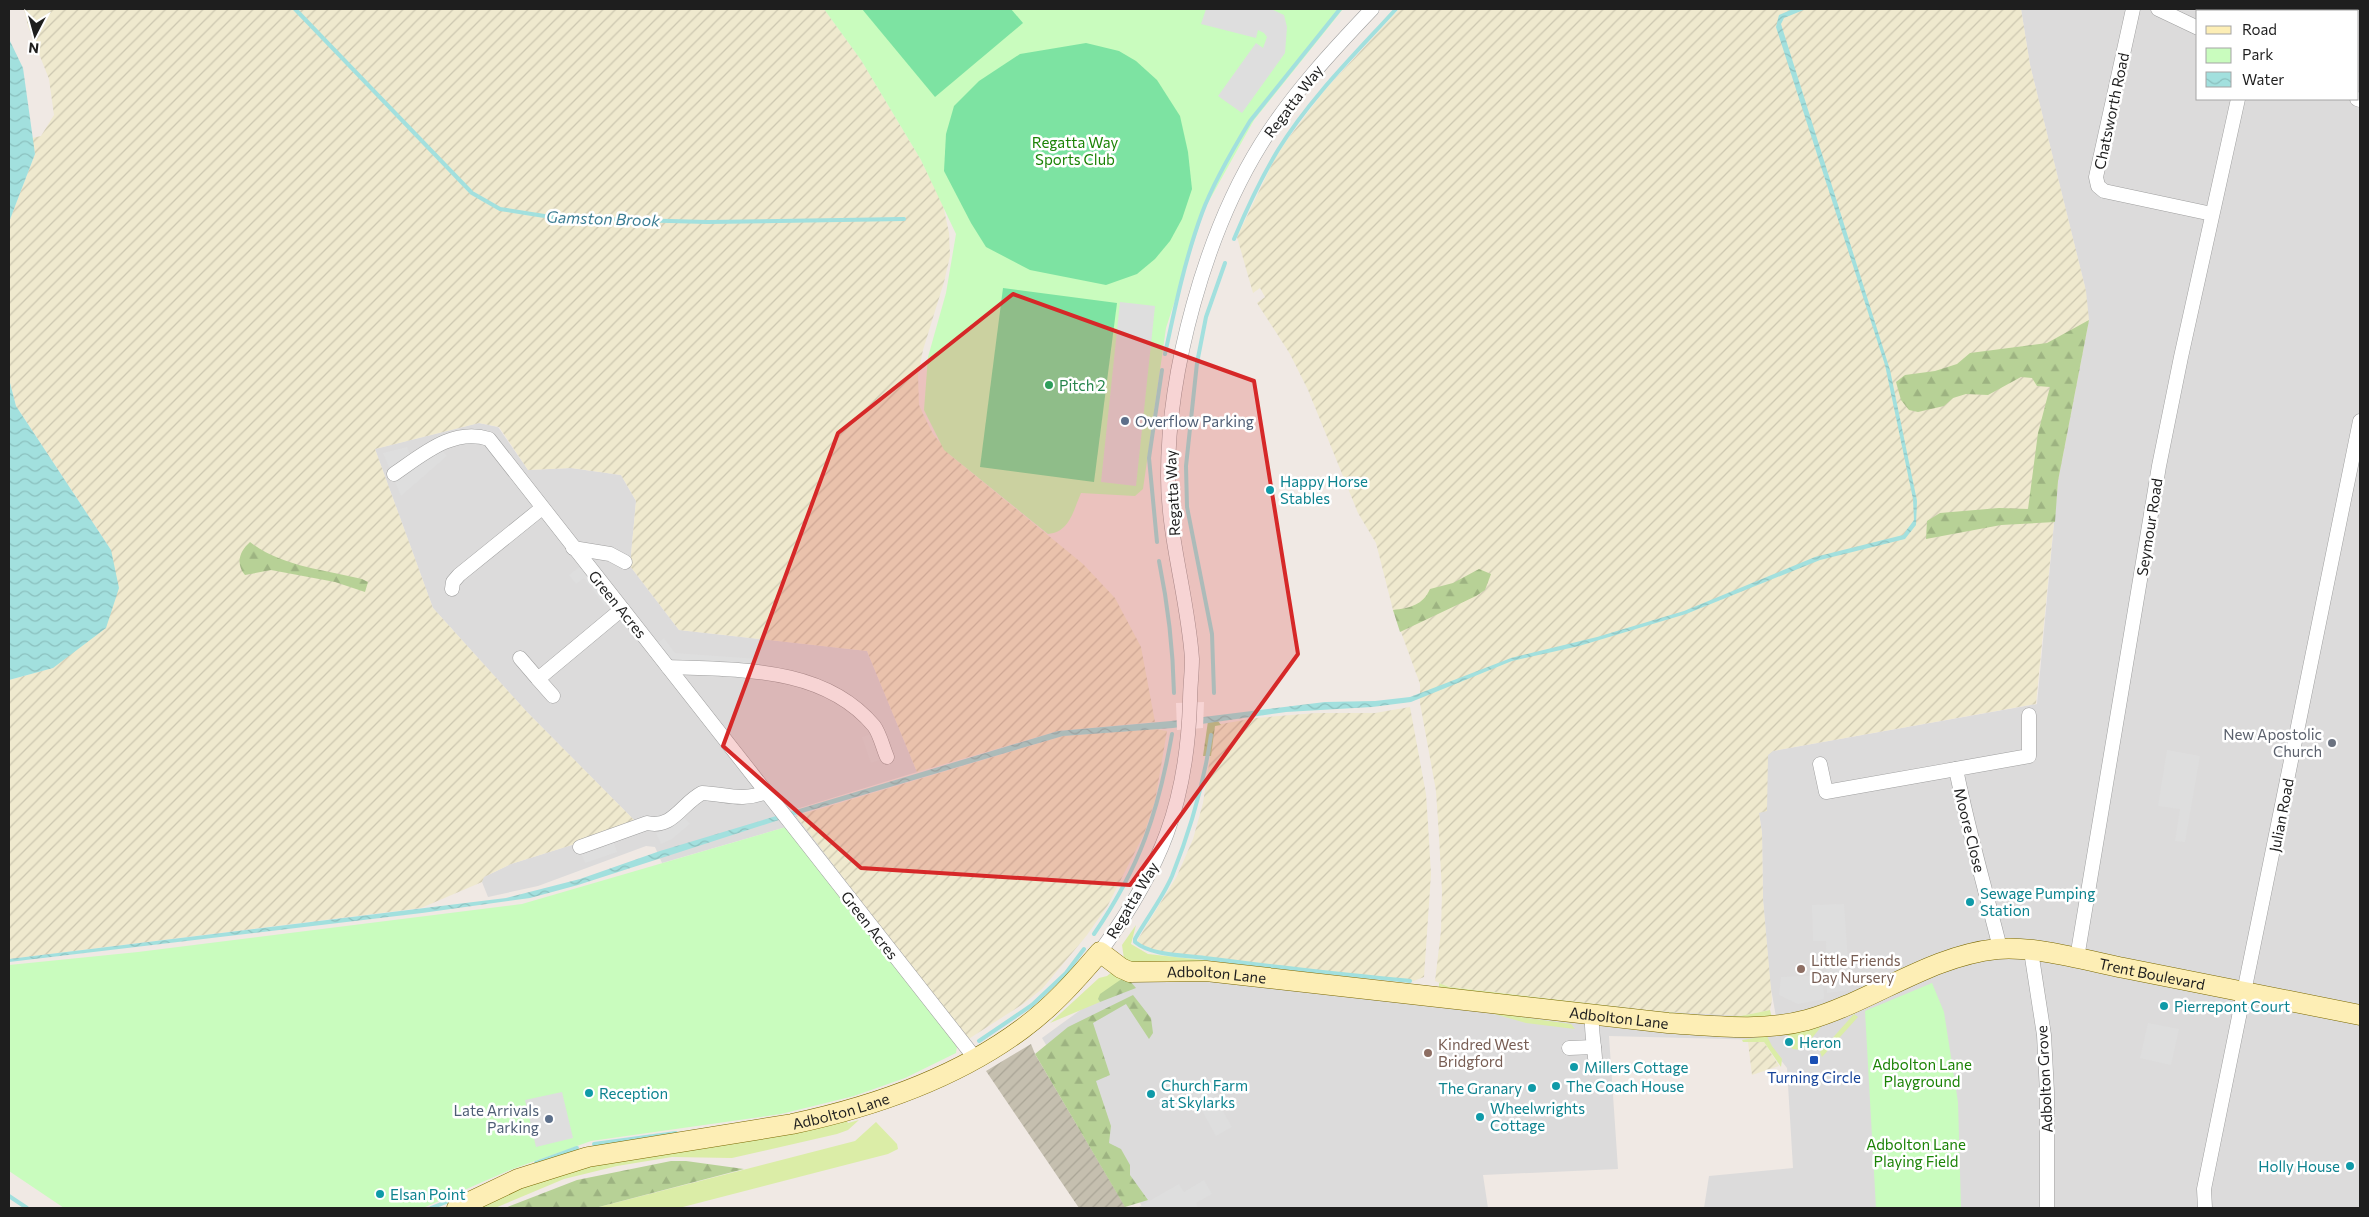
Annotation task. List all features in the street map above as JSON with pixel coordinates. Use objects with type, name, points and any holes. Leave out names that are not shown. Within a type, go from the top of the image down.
[{"type":"street","name":"Regatta Way","points":[[1100,952],[1140,893],[1168,832],[1186,763],[1190,729],[1192,660],[1170,514],[1168,478],[1171,420],[1180,362],[1203,275],[1226,210],[1261,145],[1324,61],[1372,9]]},
{"type":"street","name":"Chatsworth Road","points":[[2133,9],[2096,177],[2098,186],[2104,191],[2212,214]]},
{"type":"street","points":[[2158,9],[2196,27]]},
{"type":"street","name":"Seymour Road","points":[[2077,958],[2159,466],[2238,100]]},
{"type":"street","name":"Julian Road","points":[[2205,1208],[2204,1189],[2360,421]]},
{"type":"street","name":"Green Acres","points":[[394,474],[438,444],[464,436],[477,435],[488,439],[975,1058]]},
{"type":"street","points":[[452,589],[453,582],[459,575],[542,508]]},
{"type":"street","points":[[577,553],[610,554],[625,562]]},
{"type":"street","points":[[538,679],[622,609]]},
{"type":"street","points":[[520,658],[553,696]]},
{"type":"street","points":[[668,667],[779,674],[810,684],[843,699],[875,727],[887,757]]},
{"type":"street","name":"Moore Close","points":[[1820,764],[1826,792],[2029,756],[2029,716]]},
{"type":"street","name":"Moore Close","points":[[1956,769],[1967,827],[1976,851],[2000,948]]},
{"type":"street","points":[[580,847],[647,823],[665,824],[702,793],[741,798],[756,796],[766,792]]},
{"type":"street","name":"Adbolton Lane","points":[[457,1208],[518,1179],[588,1157],[820,1118],[910,1088],[975,1058],[1021,1029],[1041,1014],[1074,983],[1100,952],[1120,968],[1130,972],[1206,971],[1592,1015],[1716,1026],[1781,1025],[1838,1009],[1942,962],[1973,952],[2000,948],[2031,951]]},
{"type":"street","name":"Trent Boulevard","points":[[2031,951],[2077,958],[2360,1016]]},
{"type":"street","name":"Adbolton Grove","points":[[2031,951],[2045,1045],[2047,1208]]},
{"type":"street","points":[[1569,1048],[1595,1053],[1591,1032],[1592,1015]]},
{"type":"highlighted area","points":[[1013,294],[1254,381],[1298,654],[1130,885],[861,868],[723,746],[838,433]]},
{"type":"shaded area","points":[[24,9],[824,9],[861,60],[921,160],[943,205],[949,233],[950,256],[923,350],[918,375],[919,405],[925,418],[933,434],[950,455],[1083,564],[1115,598],[1141,647],[1155,722],[1058,731],[917,772],[867,651],[679,630],[630,566],[636,501],[621,475],[571,468],[528,470],[499,427],[479,423],[375,449],[433,608],[527,712],[634,820],[575,844],[511,864],[484,877],[482,882],[421,908],[9,959],[9,680],[53,668],[111,550],[16,406],[9,379],[9,222],[35,154],[32,138],[41,136],[54,115],[49,79],[28,26]]},
{"type":"shaded area","points":[[1206,9],[1271,9],[1284,15],[1287,27],[1285,53],[1242,113],[1218,96],[1256,43],[1263,48],[1267,37],[1258,30],[1256,38],[1201,24]]},
{"type":"shaded area","points":[[1399,9],[2021,9],[2030,65],[2086,291],[2089,320],[2058,481],[2036,704],[1773,751],[1768,755],[1767,811],[1759,813],[1762,833],[1763,900],[1772,1000],[1770,1010],[1741,1016],[1653,1011],[1449,987],[1435,981],[1441,931],[1442,891],[1436,791],[1420,703],[1420,684],[1393,610],[1376,543],[1358,513],[1308,390],[1290,354],[1257,303],[1265,297],[1260,288],[1253,293],[1237,237],[1274,160],[1287,140],[1324,91]]},
{"type":"shaded area","points":[[2021,9],[2360,9],[2360,1208],[1704,1208],[1709,1176],[1793,1168],[1787,1068],[1765,1040],[1609,1036],[1618,1169],[1483,1175],[1488,1208],[1143,1208],[1042,1038],[1134,971],[1776,1017],[1770,983],[1763,900],[1762,833],[1759,813],[1767,774],[1767,755],[1773,751],[2037,704],[2058,481],[2086,291],[2030,65]]},
{"type":"shaded area","name":"Overflow Parking","points":[[1120,302],[1155,306],[1136,486],[1101,482]]},
{"type":"shaded area","points":[[479,423],[498,427],[528,470],[571,468],[621,475],[636,501],[630,566],[679,630],[867,651],[917,772],[793,810],[967,1040],[786,827],[662,863],[655,847],[646,846],[538,886],[488,897],[482,882],[484,877],[511,864],[575,844],[634,820],[527,712],[433,608],[375,449]]},
{"type":"shaded area","points":[[407,447],[411,456],[440,448],[447,456],[401,496],[383,453]]},
{"type":"shaded area","points":[[582,565],[612,600],[605,606],[584,578],[576,584],[569,575]]},
{"type":"shaded area","points":[[664,638],[675,653],[759,659],[759,668],[673,662],[656,644]]},
{"type":"shaded area","points":[[1410,707],[1426,794],[1431,874],[1424,977],[1411,982],[1247,965],[1156,952],[1139,947],[1137,941],[1177,876],[1193,839],[1203,803],[1215,725],[1256,718],[1316,713],[1375,713]]},
{"type":"shaded area","points":[[1155,729],[1167,731],[1155,801],[1144,834],[1108,905],[1087,935],[1042,989],[1023,1004],[967,1040],[796,816],[1063,736]]},
{"type":"shaded area","points":[[871,734],[880,760],[871,763],[862,737]]},
{"type":"shaded area","points":[[2167,750],[2200,756],[2185,842],[2175,841],[2180,809],[2158,806]]},
{"type":"shaded area","points":[[681,814],[690,824],[672,839],[661,844],[656,833],[667,829]]},
{"type":"shaded area","points":[[614,843],[617,852],[585,863],[582,855]]},
{"type":"shaded area","points":[[1844,904],[1850,990],[1827,993],[1826,941],[1813,941],[1812,905]]},
{"type":"shaded area","points":[[1823,975],[1824,999],[1798,1004],[1779,995],[1781,977]]},
{"type":"shaded area","points":[[2148,1023],[2179,1029],[2171,1065],[2140,1058]]},
{"type":"shaded area","points":[[1748,1042],[1764,1042],[1779,1066],[1752,1075]]},
{"type":"shaded area","points":[[1031,1044],[1035,1054],[1126,1208],[1079,1208],[986,1071]]},
{"type":"shaded area","points":[[1204,1078],[1232,1127],[1216,1136],[1188,1086]]},
{"type":"shaded area","name":"Late Arrivals Parking","points":[[562,1092],[573,1138],[536,1147],[525,1100]]},
{"type":"shaded area","points":[[1204,1180],[1212,1194],[1196,1203],[1198,1208],[1137,1208],[1179,1184],[1184,1192]]},
{"type":"green space","name":"Regatta Way Sports Club","points":[[824,9],[1343,9],[1254,120],[1205,208],[1166,328],[1143,489],[1135,496],[1081,493],[1066,525],[1048,534],[944,450],[924,410],[928,357],[946,293],[956,234],[921,160],[861,60]]},
{"type":"green space","points":[[862,9],[1011,9],[1023,23],[935,97]]},
{"type":"green space","points":[[1086,43],[1119,51],[1136,61],[1157,80],[1180,116],[1188,152],[1192,189],[1182,219],[1170,241],[1155,259],[1137,274],[1106,285],[1030,270],[986,247],[971,223],[944,171],[946,134],[954,106],[979,81],[1020,54]]},
{"type":"green space","name":"Pitch 2","points":[[1003,288],[1117,303],[1094,482],[980,467]]},
{"type":"green space","points":[[2089,320],[2058,481],[2055,522],[2001,525],[1926,539],[1927,521],[1940,513],[1999,508],[2028,509],[2038,433],[2050,387],[2037,386],[2032,378],[2021,377],[1988,395],[1966,394],[1953,398],[1944,406],[1918,412],[1909,410],[1901,400],[1896,382],[1905,375],[1935,371],[1957,364],[1970,353],[2047,343]]},
{"type":"green space","points":[[250,542],[275,557],[289,562],[362,579],[368,582],[365,592],[335,582],[271,570],[245,575],[240,566],[240,557]]},
{"type":"green space","points":[[1479,569],[1491,574],[1485,590],[1400,632],[1393,610],[1415,605],[1424,599],[1430,589],[1453,583]]},
{"type":"green space","points":[[1208,721],[1218,721],[1221,725],[1215,726],[1211,756],[1203,756]]},
{"type":"green space","points":[[786,827],[957,1046],[956,1053],[905,1078],[854,1096],[781,1114],[591,1141],[510,1170],[423,1208],[64,1208],[9,1171],[9,965],[138,952],[522,904]]},
{"type":"green space","points":[[1136,925],[1131,944],[1148,954],[1211,961],[1154,967],[1143,966],[1124,959],[1122,945]]},
{"type":"green space","points":[[1113,971],[1130,981],[1098,999],[1100,1002],[1050,1023],[1099,978],[1107,976]]},
{"type":"green space","points":[[1123,978],[1130,981],[1136,988],[1100,1002],[1098,999],[1100,994]]},
{"type":"green space","points":[[1439,983],[1449,987],[1653,1011],[1713,1016],[1741,1016],[1770,1010],[1772,1018],[1734,1021],[1469,991],[1439,987]]},
{"type":"green space","name":"Adbolton Lane Playing Field","points":[[1932,983],[1944,1012],[1958,1102],[1961,1208],[1876,1208],[1865,1011]]},
{"type":"green space","points":[[1133,995],[1151,1018],[1153,1033],[1149,1039],[1126,1004],[1093,1023],[1110,1075],[1096,1081],[1111,1126],[1109,1143],[1121,1149],[1130,1165],[1130,1175],[1148,1200],[1125,1207],[1035,1054],[1068,1027]]},
{"type":"green space","points":[[1491,1013],[1571,1024],[1575,1029],[1526,1023]]},
{"type":"green space","points":[[1854,1014],[1858,1017],[1822,1057],[1820,1052]]},
{"type":"green space","points":[[1821,1027],[1802,1050],[1793,1049],[1787,1044],[1788,1033]]},
{"type":"green space","points":[[1767,1036],[1782,1059],[1781,1067],[1764,1042],[1743,1042],[1742,1040]]},
{"type":"green space","points":[[845,1117],[848,1123],[859,1120],[848,1130],[837,1134],[732,1158],[672,1157],[617,1166],[564,1179],[495,1208],[469,1208],[550,1173]]},
{"type":"green space","points":[[876,1122],[897,1144],[898,1149],[888,1154],[679,1208],[595,1208],[855,1141]]},
{"type":"green space","points":[[671,1161],[686,1161],[744,1169],[595,1208],[505,1208],[577,1180]]},
{"type":"water","points":[[1793,9],[1806,9],[1784,18],[1781,24],[1890,370],[1917,501],[1916,525],[1905,539],[1820,560],[1686,614],[1579,646],[1512,661],[1411,702],[1372,707],[1286,712],[1173,728],[1063,736],[785,818],[578,885],[530,898],[422,913],[9,962],[9,959],[506,898],[580,879],[660,851],[1058,731],[1171,721],[1325,702],[1375,701],[1410,697],[1511,658],[1597,637],[1684,611],[1815,557],[1903,535],[1914,520],[1913,499],[1885,365],[1776,27],[1779,15]]},
{"type":"water","points":[[9,39],[23,68],[35,154],[9,222]]},
{"type":"water","points":[[9,379],[16,406],[111,550],[119,588],[106,628],[53,668],[9,680]]},
{"type":"pier","points":[[1204,702],[1203,728],[1177,730],[1176,703]]},
{"type":"waterway","name":"Gamston Brook","points":[[295,9],[472,193],[500,209],[557,218],[707,222],[904,219]]},
{"type":"waterway","points":[[1165,354],[1190,248],[1202,213],[1218,178],[1250,121],[1340,9]]},
{"type":"waterway","points":[[1234,239],[1260,182],[1291,131],[1334,76],[1396,9]]},
{"type":"waterway","points":[[1214,693],[1212,634],[1187,507],[1186,466],[1197,363],[1206,317],[1225,263]]},
{"type":"waterway","points":[[1157,542],[1149,458],[1162,370]]},
{"type":"waterway","points":[[1159,561],[1170,627],[1174,693]]},
{"type":"waterway","points":[[1094,934],[1124,886],[1145,838],[1167,763],[1172,734]]},
{"type":"waterway","points":[[1211,735],[1200,789],[1179,859],[1160,900],[1135,939],[1135,942],[1150,950],[1168,954],[1410,981]]},
{"type":"waterway","points":[[979,1041],[1032,1005],[1066,973],[1084,949]]},
{"type":"waterway","points":[[594,1144],[676,1133]]},
{"type":"waterway","points":[[536,1163],[577,1148]]},
{"type":"waterway","points":[[9,1196],[27,1208]]},
{"type":"waterway","points":[[431,1208],[454,1199]]},
{"type":"place","name":"Pitch 2","points":[[1049,385]]},
{"type":"place","name":"Overflow Parking","points":[[1125,421]]},
{"type":"place","name":"Happy Horse Stables","points":[[1270,490]]},
{"type":"place","name":"New Apostolic Church","points":[[2332,743]]},
{"type":"place","name":"Sewage Pumping Station","points":[[1970,902]]},
{"type":"place","name":"Little Friends Day Nursery","points":[[1801,969]]},
{"type":"place","name":"Pierrepont Court","points":[[2164,1006]]},
{"type":"place","name":"Heron","points":[[1789,1042]]},
{"type":"place","name":"Kindred West Bridgford","points":[[1428,1053]]},
{"type":"place","name":"Turning Circle","points":[[1814,1060]]},
{"type":"place","name":"Millers Cottage","points":[[1574,1067]]},
{"type":"place","name":"The Coach House","points":[[1556,1086]]},
{"type":"place","name":"The Granary","points":[[1532,1088]]},
{"type":"place","name":"Reception","points":[[589,1093]]},
{"type":"place","name":"Church Farm at Skylarks","points":[[1151,1094]]},
{"type":"place","name":"Wheelwrights Cottage","points":[[1480,1117]]},
{"type":"place","name":"Late Arrivals Parking","points":[[549,1119]]},
{"type":"place","name":"Holly House","points":[[2350,1166]]},
{"type":"place","name":"Elsan Point","points":[[380,1194]]},
{"type":"park label","name":"Adbolton Lane Playground","points":[[1922,1072]]}]
